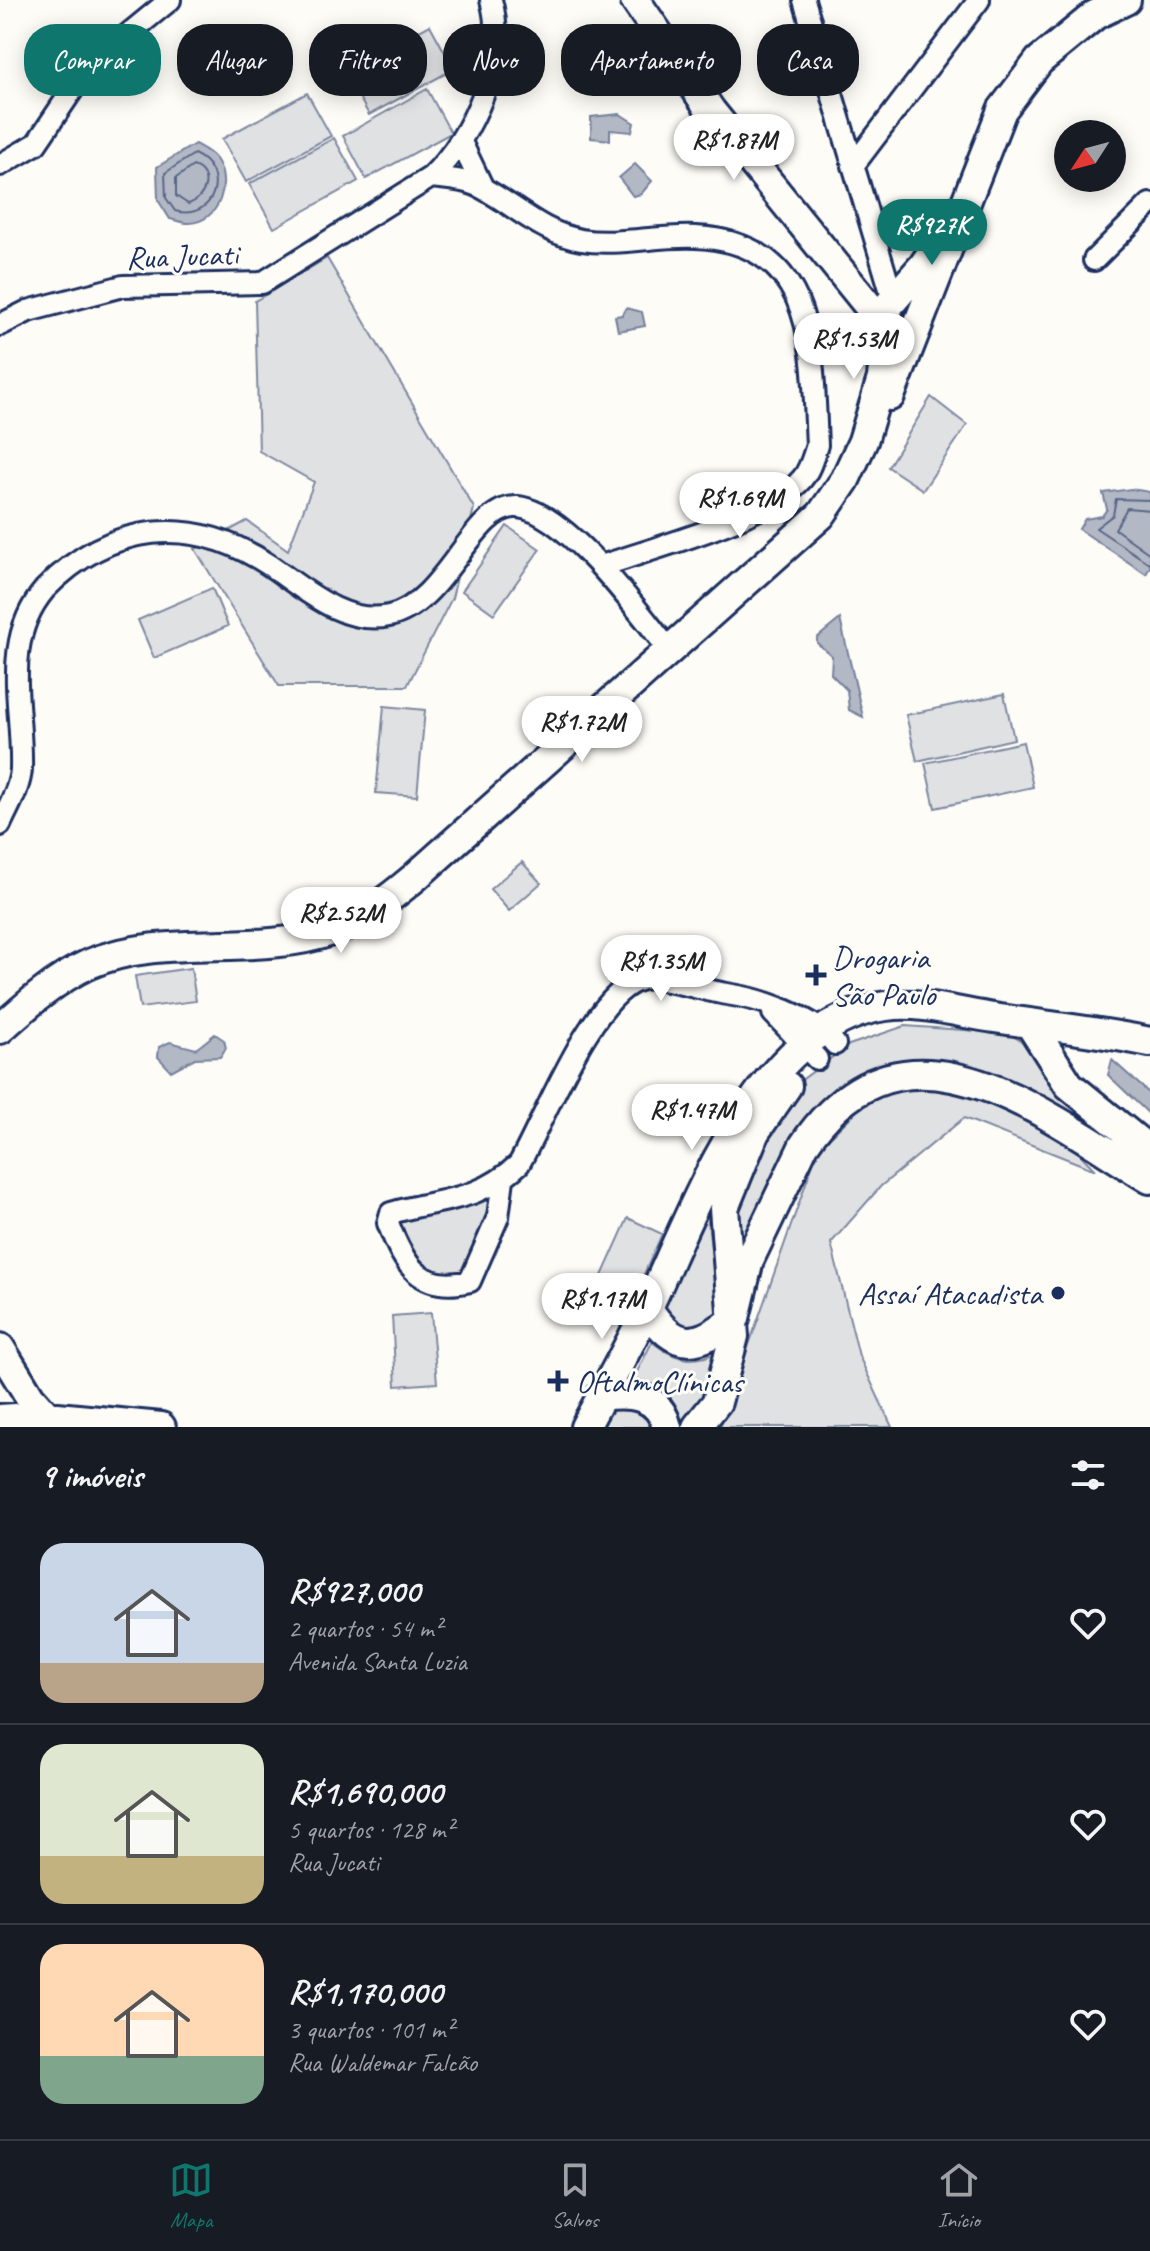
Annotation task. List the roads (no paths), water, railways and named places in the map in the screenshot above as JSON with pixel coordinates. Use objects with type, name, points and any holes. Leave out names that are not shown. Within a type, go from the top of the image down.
[{"type":"street","points":[[0,165],[20,157],[36,144],[88,67],[170,0]]},
{"type":"street","name":"Rua Jucati","points":[[0,325],[43,307],[123,286],[262,283],[431,177],[461,142],[487,78],[497,43],[491,0]]},
{"type":"street","points":[[635,0],[711,111],[886,328],[898,339],[913,338]]},
{"type":"street","points":[[804,0],[853,166],[910,294],[913,338],[885,407],[863,441]]},
{"type":"street","points":[[853,166],[979,0]]},
{"type":"street","points":[[0,1029],[54,984],[88,964],[119,954],[150,947],[278,942],[333,931],[360,917],[414,878],[821,515],[845,480],[863,441],[882,378],[885,314],[910,294],[957,217],[1002,110],[1017,85],[1063,40],[1095,15],[1126,0]]},
{"type":"street","points":[[461,142],[483,188]]},
{"type":"street","points":[[431,177],[483,188],[531,222],[579,240],[696,237],[729,241],[753,251],[780,270],[803,309],[813,374],[817,445],[801,480],[765,505],[733,520],[602,566]]},
{"type":"street","points":[[1094,260],[1150,204]]},
{"type":"street","points":[[0,825],[21,772],[13,659],[19,636],[44,591],[89,554],[137,533],[160,531],[219,540],[254,556],[318,598],[345,612],[369,618],[390,616],[428,593],[487,519],[503,509],[520,507],[551,523],[602,566],[670,651]]},
{"type":"street","points":[[503,1179],[498,1217],[470,1281],[450,1286],[431,1282],[411,1268],[397,1247],[388,1223],[391,1213],[463,1198],[503,1179],[519,1164],[582,1041],[618,994],[632,983],[660,979],[765,1004],[821,1044]]},
{"type":"street","points":[[585,1427],[648,1309],[737,1122],[771,1077],[821,1044],[920,1007],[1030,1024],[1066,1026],[1150,1042]]},
{"type":"street","points":[[1030,1024],[1059,1073],[1088,1103],[1150,1151]]},
{"type":"street","points":[[1066,1026],[1059,1054],[1064,1069],[1088,1103]]},
{"type":"street","points":[[735,1318],[724,1208],[744,1157],[770,1108],[821,1044]]},
{"type":"street","points":[[697,1427],[717,1402],[749,1260],[804,1145],[816,1128],[847,1099],[891,1079],[913,1073],[939,1074],[983,1083],[1150,1179]]},
{"type":"street","points":[[648,1309],[664,1332],[687,1342],[712,1335],[735,1318]]},
{"type":"street","points":[[0,1348],[30,1397],[47,1416]]},
{"type":"street","points":[[0,1400],[22,1380]]},
{"type":"street","points":[[22,1380],[57,1409],[91,1419]]},
{"type":"street","points":[[601,1396],[631,1393],[645,1398],[657,1406],[667,1427]]},
{"type":"street","points":[[0,1419],[47,1416],[161,1427]]},
{"type":"water","points":[[620,114],[634,123],[632,132],[610,130],[610,140],[591,138],[591,117]]},
{"type":"water","points":[[195,144],[216,159],[221,168],[223,189],[209,216],[187,223],[170,219],[158,200],[157,167]]},
{"type":"water","points":[[635,164],[652,181],[641,194],[633,196],[619,178]]},
{"type":"water","points":[[626,308],[642,312],[645,326],[618,331],[615,316],[622,315]]},
{"type":"water","points":[[1131,489],[1150,492],[1150,567],[1146,574],[1079,529],[1085,519],[1102,516],[1107,509],[1103,493]]},
{"type":"water","points":[[840,619],[863,717],[849,710],[847,690],[831,674],[832,656],[817,643],[817,638]]},
{"type":"water","points":[[215,1034],[224,1040],[226,1048],[220,1057],[195,1058],[171,1071],[158,1057],[159,1047],[170,1042],[196,1049]]},
{"type":"water","points":[[1112,1060],[1150,1094],[1149,1114],[1108,1075]]},
{"type":"place","name":"Drogaria São Paulo","points":[[816,975]]},
{"type":"place","name":"Assaí Atacadista","points":[[1058,1293]]},
{"type":"place","name":"OftalmoClínicas","points":[[558,1381]]}]
